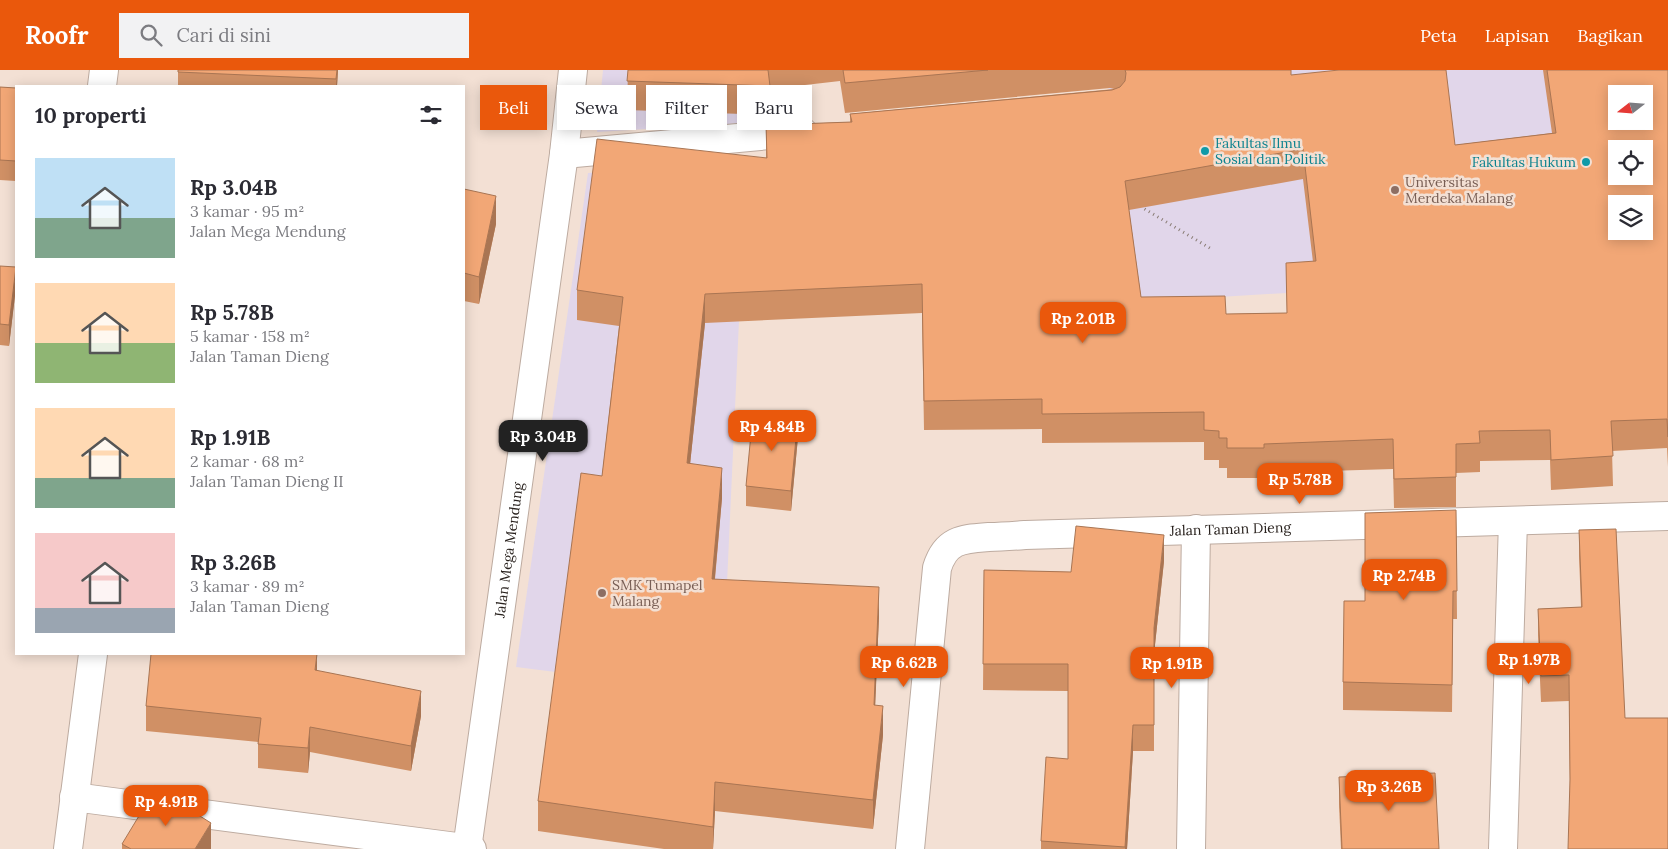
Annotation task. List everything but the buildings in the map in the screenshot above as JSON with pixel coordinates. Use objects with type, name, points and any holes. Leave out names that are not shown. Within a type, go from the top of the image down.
[{"type":"street","points":[[102,85],[104,70]]},
{"type":"street","name":"Jalan Mega Mendung","points":[[467,849],[564,154],[573,70]]},
{"type":"street","points":[[564,154],[823,130]]},
{"type":"street","name":"Jalan Taman Dieng","points":[[910,849],[937,568],[941,556],[948,547],[956,542],[969,538],[1196,529],[1668,516]]},
{"type":"street","points":[[1503,849],[1513,521]]},
{"type":"street","points":[[1190,849],[1196,529]]},
{"type":"street","points":[[68,849],[94,655]]},
{"type":"street","points":[[74,797],[472,849]]},
{"type":"path","points":[[1141,198],[1143,208],[1213,250]]},
{"type":"shaded area","points":[[603,70],[739,70],[741,85],[737,85],[737,123],[727,124],[727,85],[646,85],[646,129],[636,130],[636,85],[602,85]]},
{"type":"shaded area","name":"Universitas Merdeka Malang","points":[[1106,70],[1668,70],[1668,270],[1137,302]]},
{"type":"shaded area","points":[[597,130],[630,130],[597,132]]},
{"type":"shaded area","points":[[713,166],[739,321],[722,693],[516,667],[588,173]]},
{"type":"place","name":"Fakultas Ilmu Sosial dan Politik","points":[[1205,151]]},
{"type":"place","name":"Fakultas Hukum","points":[[1586,162]]},
{"type":"place","name":"Universitas Merdeka Malang","points":[[1395,190]]},
{"type":"place","name":"SMK Tumapel Malang","points":[[602,593]]}]
